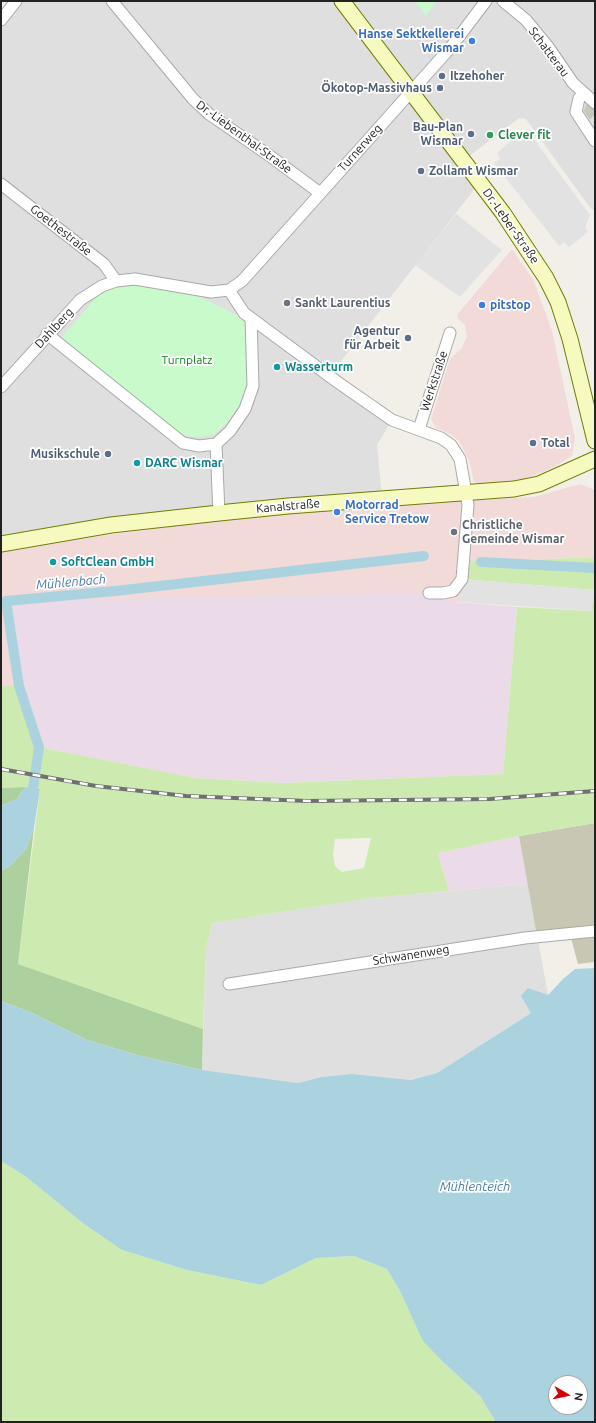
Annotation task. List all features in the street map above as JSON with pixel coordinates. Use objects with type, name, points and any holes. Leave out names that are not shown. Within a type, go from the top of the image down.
[{"type":"street","points":[[1,20],[16,1]]},
{"type":"street","name":"Dr.-Liebenthal-Straße","points":[[112,1],[193,99],[209,114],[320,193]]},
{"type":"street","name":"Dr.-Leber-Straße","points":[[342,1],[503,213],[552,289],[570,339],[595,441]]},
{"type":"street","name":"Turnerweg","points":[[229,290],[242,281],[410,91],[451,47],[486,1]]},
{"type":"street","name":"Schatterau","points":[[503,1],[526,20],[549,48],[573,83],[595,104]]},
{"type":"street","points":[[584,94],[578,98],[576,112],[595,141]]},
{"type":"street","name":"Goethestraße","points":[[1,184],[104,264],[116,281]]},
{"type":"street","points":[[116,281],[135,279],[211,292],[229,290],[244,313],[392,420],[441,438],[451,445],[460,459],[468,506],[462,579],[453,591],[443,594],[429,593]]},
{"type":"street","name":"Dahlberg","points":[[1,387],[47,334],[80,300],[102,286],[116,281]]},
{"type":"street","points":[[47,334],[183,442],[199,446],[216,444],[230,432],[245,409],[253,386],[251,318]]},
{"type":"street","name":"Werkstraße","points":[[419,429],[450,333]]},
{"type":"street","points":[[216,444],[219,513]]},
{"type":"street","name":"Kanalstraße","points":[[1,544],[111,526],[219,513],[288,506],[514,489],[539,484],[595,459]]},
{"type":"street","name":"Schwanenweg","points":[[228,984],[518,939],[595,931]]},
{"type":"shaded area","points":[[16,1],[595,1],[595,210],[591,209],[526,119],[519,118],[464,160],[480,182],[334,370],[392,420],[377,445],[382,499],[1,545],[1,20]]},
{"type":"shaded area","points":[[587,103],[595,110],[595,114],[590,120],[584,111]]},
{"type":"shaded area","points":[[521,132],[525,138],[530,134],[590,215],[585,227],[588,232],[569,247],[564,242],[559,246],[494,163],[500,159],[497,153]]},
{"type":"shaded area","points":[[456,214],[502,250],[460,297],[415,265]]},
{"type":"shaded area","points":[[512,249],[534,281],[552,331],[575,438],[572,456],[550,469],[524,479],[479,484],[474,482],[469,460],[459,441],[450,434],[436,428],[431,419],[450,359],[462,348],[467,336],[465,325],[458,319],[457,315]]},
{"type":"shaded area","points":[[580,484],[595,490],[595,557],[481,562],[467,561],[459,602],[6,601],[19,686],[1,686],[1,553],[100,536],[287,511],[534,497]]},
{"type":"shaded area","points":[[462,579],[594,590],[591,611],[459,602]]},
{"type":"shaded area","points":[[443,593],[444,601],[517,607],[503,774],[284,783],[195,778],[39,747],[19,686],[6,601]]},
{"type":"shaded area","points":[[595,823],[595,962],[578,964],[570,934],[537,936],[519,836]]},
{"type":"shaded area","points":[[519,836],[528,884],[449,891],[438,853]]},
{"type":"shaded area","points":[[528,884],[548,995],[531,1013],[437,1073],[411,1080],[352,1074],[321,1077],[298,1083],[202,1070],[206,948],[212,923],[371,898]]},
{"type":"green space","points":[[415,1],[437,1],[426,16]]},
{"type":"green space","name":"Turnplatz","points":[[134,283],[192,293],[249,321],[258,348],[242,401],[227,423],[213,435],[196,437],[180,434],[60,339],[107,285]]},
{"type":"green space","points":[[595,557],[595,823],[519,836],[438,853],[449,891],[371,898],[212,923],[206,948],[203,1029],[18,964],[40,789],[25,787],[1,788],[1,686],[19,686],[39,747],[195,778],[284,783],[503,774],[517,607],[591,611],[594,590],[462,579],[464,560],[481,562]],"holes":[[[371,838],[364,868],[342,872],[335,866],[333,854],[335,839]]]},
{"type":"green space","points":[[25,787],[17,799],[1,806],[1,788]]},
{"type":"green space","points":[[34,828],[18,964],[203,1029],[202,1070],[137,1055],[87,1040],[32,1013],[1,1001],[1,871],[10,866],[26,849]]},
{"type":"green space","points":[[1,1161],[25,1176],[84,1224],[122,1250],[187,1270],[261,1285],[316,1258],[354,1256],[387,1269],[400,1291],[424,1341],[442,1361],[480,1396],[496,1422],[1,1422]]},
{"type":"water","points":[[25,787],[40,789],[34,828],[26,849],[10,866],[1,871],[1,806],[17,799]]},
{"type":"water","name":"Mühlenteich","points":[[595,968],[595,1422],[496,1422],[480,1396],[423,1341],[400,1291],[387,1269],[354,1256],[316,1258],[261,1285],[187,1270],[122,1250],[84,1224],[25,1176],[1,1161],[1,1001],[32,1013],[87,1040],[137,1055],[202,1070],[298,1083],[321,1077],[352,1074],[411,1080],[437,1073],[531,1013],[521,996],[528,988],[548,995],[575,969]]},
{"type":"waterway","name":"Mühlenbach","points":[[33,788],[39,747],[19,686],[6,601],[115,591],[424,556]]},
{"type":"waterway","name":"Mühlenbach","points":[[481,562],[595,568]]},
{"type":"railway","points":[[1,769],[96,786],[186,796],[307,801],[490,799],[595,791]]},
{"type":"place","name":"Hanse Sektkellerei Wismar","points":[[472,41]]},
{"type":"place","name":"Itzehoher","points":[[442,76]]},
{"type":"place","name":"Ökotop-Massivhaus","points":[[440,88]]},
{"type":"place","name":"Bau-Plan Wismar","points":[[471,134]]},
{"type":"place","name":"Clever fit","points":[[490,135]]},
{"type":"place","name":"Zollamt Wismar","points":[[421,171]]},
{"type":"place","name":"Sankt Laurentius","points":[[287,303]]},
{"type":"place","name":"pitstop","points":[[482,305]]},
{"type":"place","name":"Agentur für Arbeit","points":[[408,338]]},
{"type":"place","name":"Wasserturm","points":[[277,367]]},
{"type":"place","name":"Total","points":[[533,443]]},
{"type":"place","name":"Musikschule","points":[[108,454]]},
{"type":"place","name":"DARC Wismar","points":[[137,463]]},
{"type":"place","name":"Motorrad Service Tretow","points":[[337,512]]},
{"type":"place","name":"Christliche Gemeinde Wismar","points":[[454,532]]},
{"type":"place","name":"SoftClean GmbH","points":[[53,562]]}]
